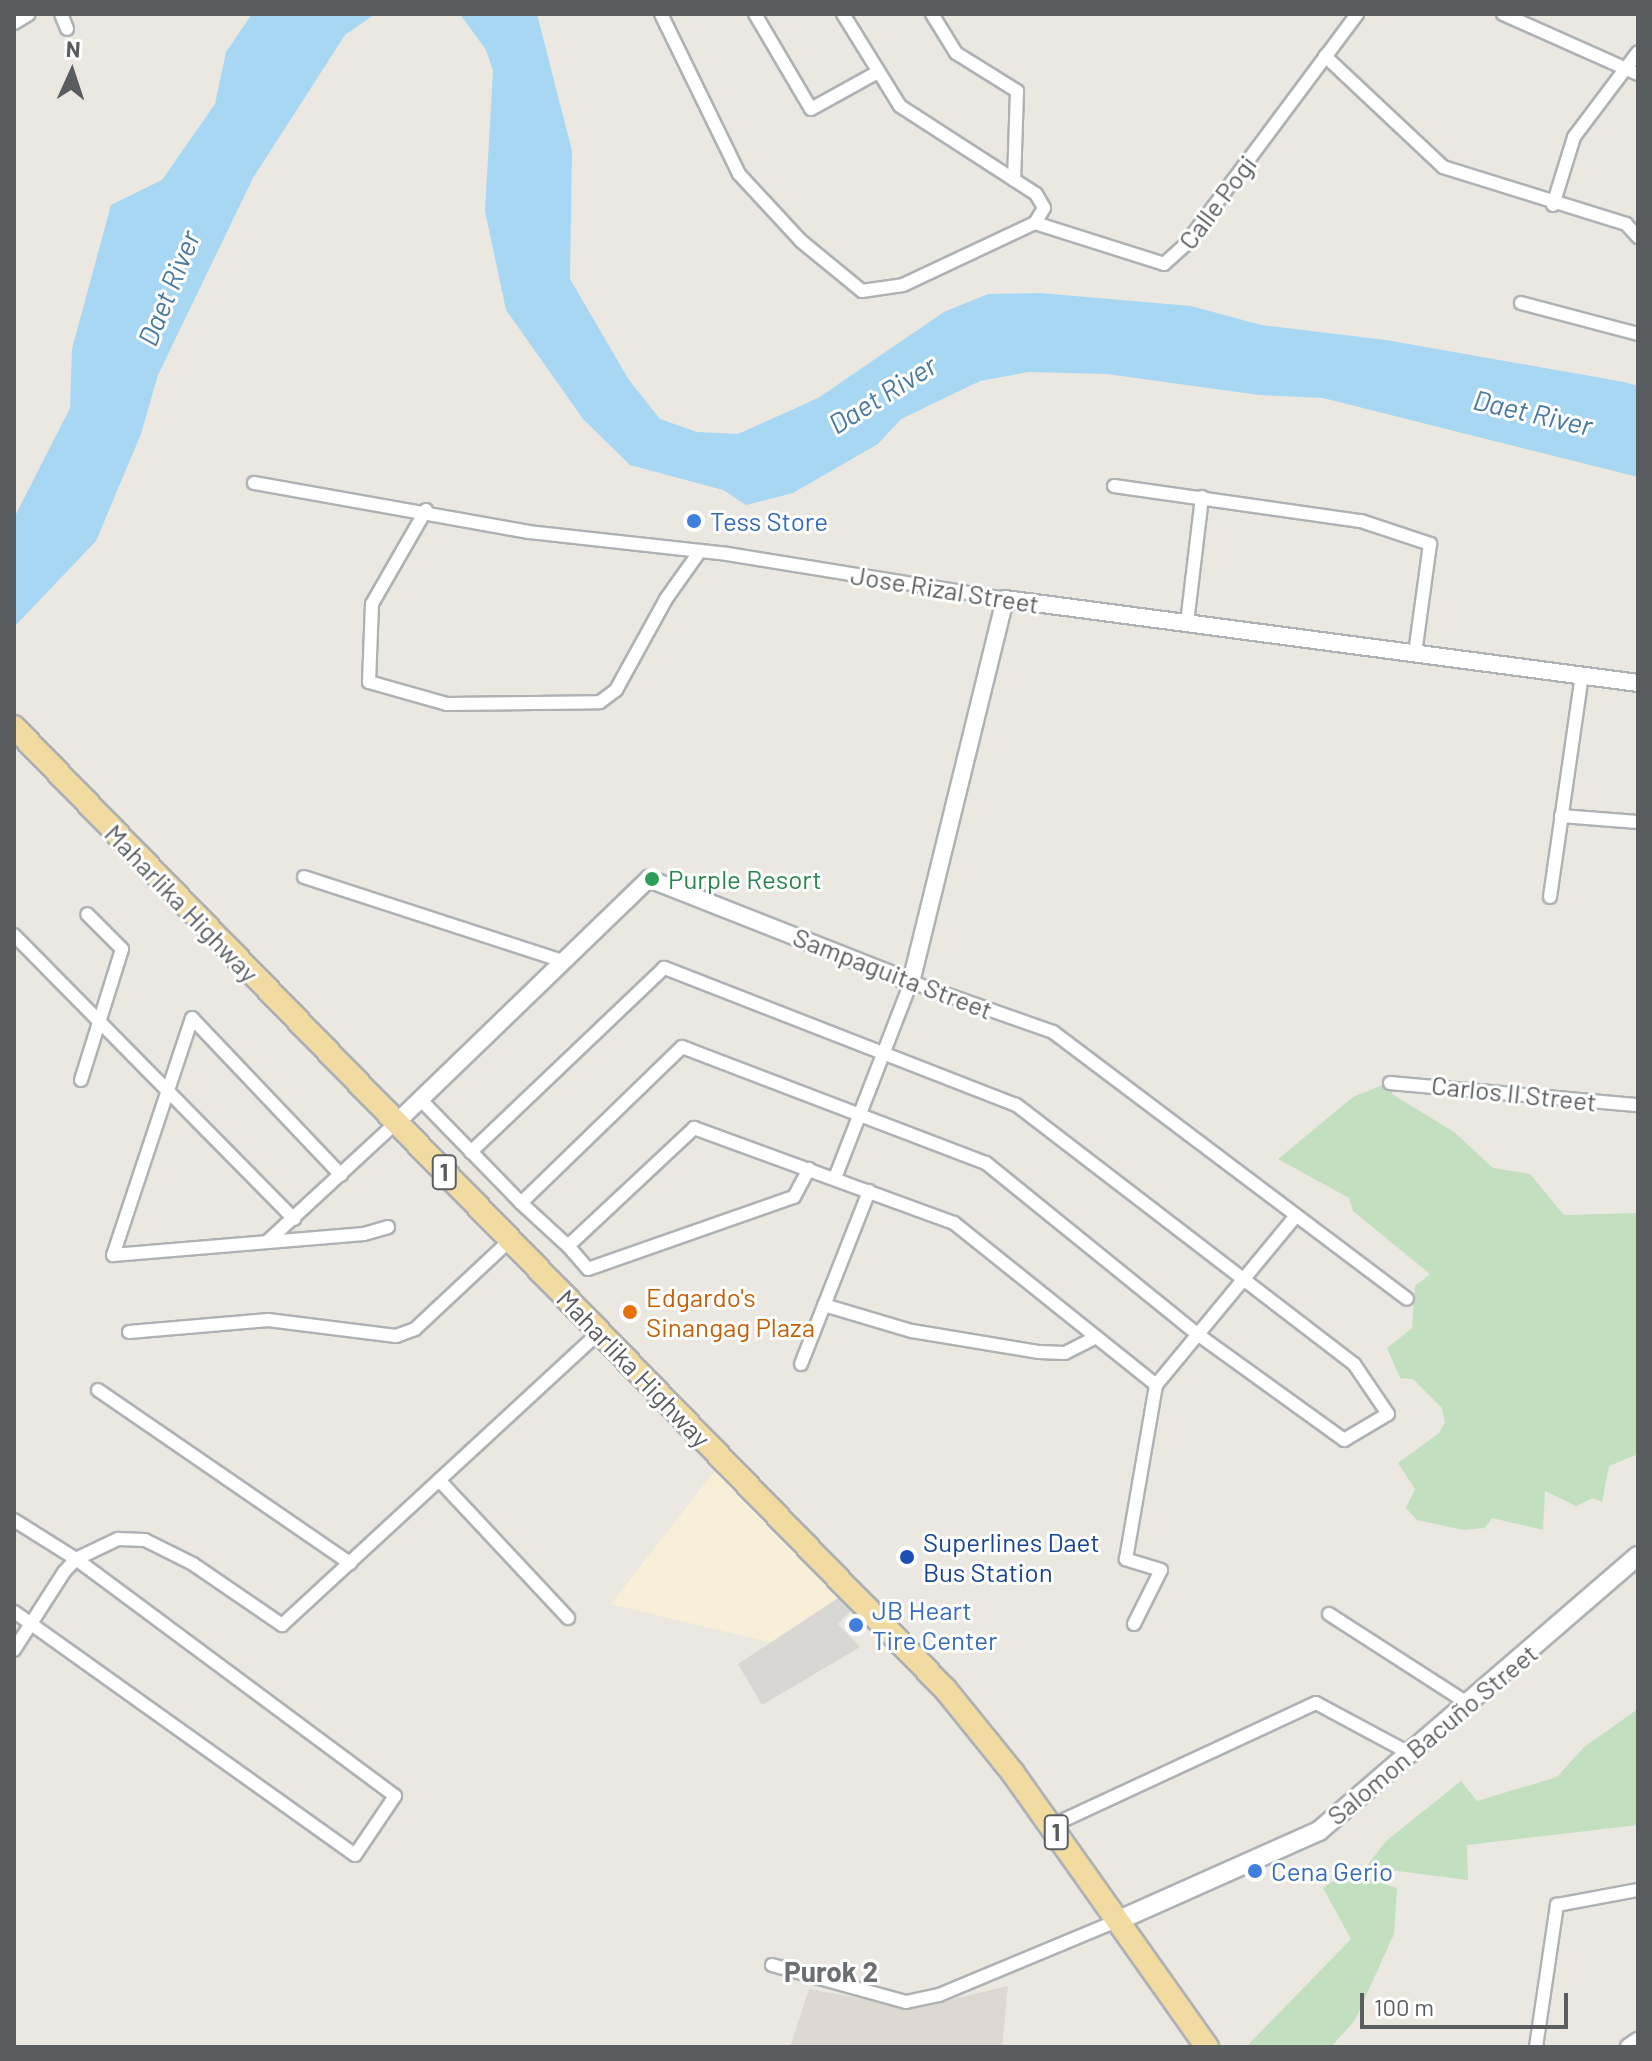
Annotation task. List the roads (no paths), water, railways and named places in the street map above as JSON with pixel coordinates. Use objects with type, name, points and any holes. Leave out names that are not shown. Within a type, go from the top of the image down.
[{"type":"highway","name":"Maharlika Highway","points":[[14,727],[945,1689],[1051,1826],[1207,2047]]},
{"type":"main road","name":"Salomon Bacuño Street","points":[[1119,1920],[1319,1831],[1413,1755],[1638,1556]]},
{"type":"street","points":[[14,23],[29,14]]},
{"type":"street","points":[[61,14],[67,29]]},
{"type":"street","points":[[661,14],[739,174],[801,241],[862,291],[903,285],[1035,223],[1043,213],[1043,203],[1014,180],[900,106],[843,14]]},
{"type":"street","points":[[755,14],[811,109],[878,72]]},
{"type":"street","points":[[932,14],[956,53],[1017,91],[1014,180]]},
{"type":"street","name":"Calle Pogi","points":[[1035,223],[1164,264],[1185,245],[1357,14]]},
{"type":"street","points":[[1503,14],[1632,70]]},
{"type":"street","points":[[1553,205],[1574,137],[1632,70],[1638,52]]},
{"type":"street","points":[[1325,56],[1443,167],[1553,205],[1626,224],[1638,237]]},
{"type":"street","points":[[1521,303],[1638,334]]},
{"type":"street","name":"Jose Rizal Street","points":[[254,483],[426,510],[529,532],[700,551],[1005,599],[1638,683]]},
{"type":"street","points":[[1114,486],[1361,521],[1430,544],[1415,654]]},
{"type":"street","points":[[1187,623],[1202,497]]},
{"type":"street","points":[[426,510],[372,604],[369,682],[402,696],[447,704],[600,702],[616,690],[666,599],[700,551]]},
{"type":"street","points":[[835,1178],[886,1055],[911,982],[1005,599]]},
{"type":"street","points":[[1550,897],[1582,676]]},
{"type":"street","points":[[1561,816],[1638,822]]},
{"type":"street","points":[[304,877],[563,961]]},
{"type":"street","name":"Sampaguita Street","points":[[396,1123],[649,879],[911,982],[1053,1032],[1407,1299]]},
{"type":"street","points":[[81,1080],[122,949],[87,914]]},
{"type":"street","points":[[14,935],[294,1219]]},
{"type":"street","points":[[471,1152],[664,968],[1016,1105],[1354,1364],[1388,1414],[1344,1440],[1200,1336],[986,1163],[860,1118],[682,1047],[521,1203]]},
{"type":"street","points":[[341,1175],[192,1018],[165,1088],[113,1255],[364,1234],[388,1227]]},
{"type":"street","name":"Carlos II Street","points":[[1390,1083],[1638,1105]]},
{"type":"street","points":[[419,1098],[588,1269],[794,1197],[809,1169]]},
{"type":"street","points":[[269,1240],[396,1123]]},
{"type":"street","points":[[568,1246],[694,1128],[954,1223],[1156,1385]]},
{"type":"street","points":[[801,1364],[869,1191]]},
{"type":"street","points":[[1134,1624],[1161,1570],[1126,1559],[1156,1385],[1200,1336],[1296,1216]]},
{"type":"street","points":[[129,1332],[268,1320],[396,1336],[415,1329],[510,1240]]},
{"type":"street","points":[[824,1305],[912,1331],[1039,1352],[1065,1353],[1096,1337]]},
{"type":"street","points":[[14,1650],[76,1559],[118,1539],[145,1540],[193,1564],[282,1625],[599,1332]]},
{"type":"street","points":[[98,1390],[350,1563]]},
{"type":"street","points":[[439,1480],[568,1618]]},
{"type":"street","points":[[14,1520],[76,1559],[395,1796],[355,1855],[14,1612]]},
{"type":"street","points":[[1329,1614],[1470,1705]]},
{"type":"street","points":[[1051,1826],[1316,1703],[1413,1755]]},
{"type":"street","points":[[1536,2047],[1557,1905],[1638,1890]]},
{"type":"street","points":[[772,1965],[906,2002],[939,1995],[1119,1920]]},
{"type":"street","points":[[1629,2047],[1638,2041]]},
{"type":"water","name":"Daet River","points":[[252,14],[375,14],[345,35],[253,178],[158,375],[141,434],[96,541],[14,627],[14,518],[70,408],[72,349],[111,205],[162,180],[215,104],[226,52]]},
{"type":"water","name":"Daet River","points":[[460,14],[537,14],[572,151],[570,279],[629,380],[660,419],[697,432],[738,434],[818,398],[944,312],[988,294],[1040,293],[1191,306],[1261,325],[1386,340],[1638,386],[1638,477],[1323,398],[1259,395],[1107,374],[1028,372],[980,381],[901,419],[878,444],[793,493],[746,505],[723,490],[630,465],[583,419],[506,310],[485,211],[493,71],[486,50]]},
{"type":"place","name":"Tess Store","points":[[694,521]]},
{"type":"place","name":"Purple Resort","points":[[652,879]]},
{"type":"place","name":"Edgardo's Sinangag Plaza","points":[[630,1312]]},
{"type":"place","name":"Superlines Daet Bus Station","points":[[907,1557]]},
{"type":"place","name":"JB Heart Tire Center","points":[[856,1625]]},
{"type":"place","name":"Cena Gerio","points":[[1255,1871]]},
{"type":"district","name":"Purok 2","points":[[831,1971]]}]
